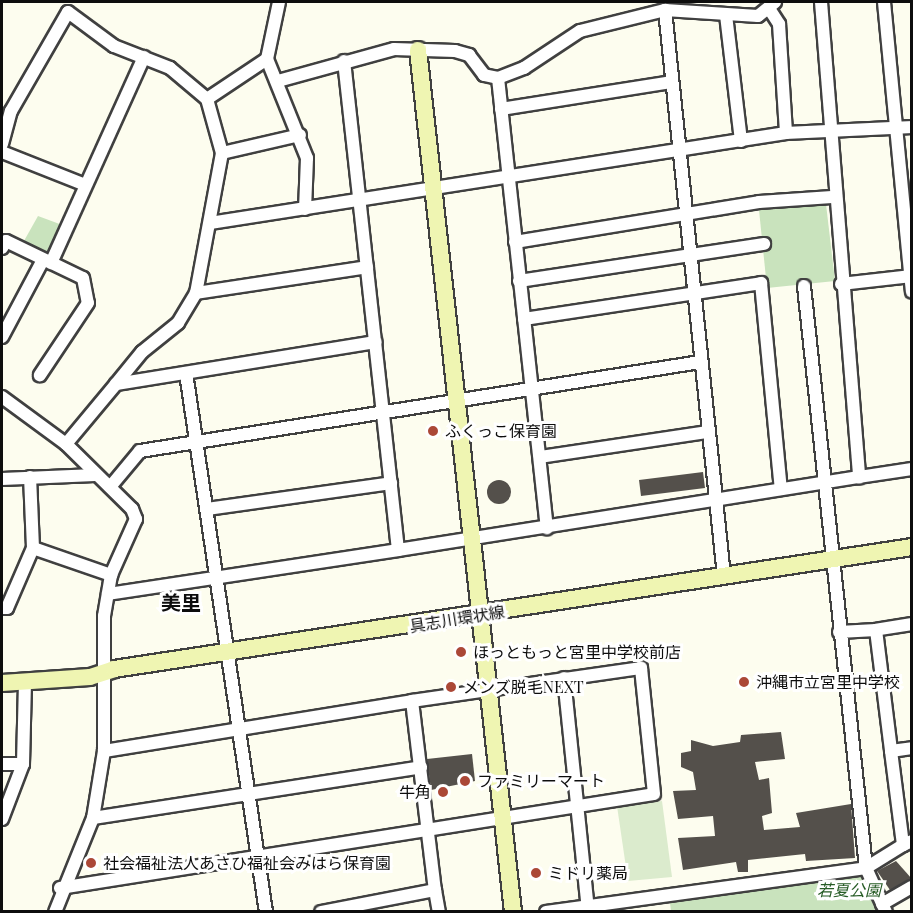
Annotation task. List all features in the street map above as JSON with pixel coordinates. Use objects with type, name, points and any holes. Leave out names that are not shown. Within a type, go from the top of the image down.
[{"type":"main road","points":[[418,50],[457,400],[478,616],[513,912]]},
{"type":"main road","name":"具志川環状線","points":[[2,683],[103,674],[912,547]]},
{"type":"street","points":[[279,2],[267,59],[300,135],[307,158],[304,208]]},
{"type":"street","points":[[821,2],[832,197],[858,477]]},
{"type":"street","points":[[884,2],[905,128],[912,292]]},
{"type":"street","points":[[278,81],[394,49],[468,55],[484,75],[498,78],[524,68],[580,31],[665,10],[758,16],[773,6],[778,24],[786,133]]},
{"type":"street","points":[[665,10],[688,257],[724,576]]},
{"type":"street","points":[[2,144],[6,108],[68,12],[114,46],[170,68],[207,99],[222,153],[196,293],[178,323],[142,352],[66,444]]},
{"type":"street","points":[[726,15],[741,141]]},
{"type":"street","points":[[2,337],[47,262],[144,57]]},
{"type":"street","points":[[207,99],[267,59]]},
{"type":"street","points":[[344,62],[398,550]]},
{"type":"street","points":[[498,78],[547,528]]},
{"type":"street","points":[[501,109],[671,82]]},
{"type":"street","points":[[210,223],[361,200],[508,173],[786,133],[905,128]]},
{"type":"street","points":[[222,153],[300,135]]},
{"type":"street","points":[[2,152],[83,184]]},
{"type":"street","points":[[515,242],[684,217],[759,202],[832,197]]},
{"type":"street","points":[[2,248],[6,241],[83,278],[88,303],[40,375]]},
{"type":"street","points":[[519,281],[764,244]]},
{"type":"street","points":[[196,293],[368,267]]},
{"type":"street","points":[[841,284],[911,276]]},
{"type":"street","points":[[524,319],[761,283],[781,489]]},
{"type":"street","points":[[804,286],[831,560],[866,868],[884,908],[912,887]]},
{"type":"street","points":[[116,384],[376,342]]},
{"type":"street","points":[[110,487],[140,451],[530,387],[700,362]]},
{"type":"street","points":[[186,373],[241,731],[266,912]]},
{"type":"street","points":[[2,397],[66,444],[95,475],[110,487],[136,519],[111,575],[108,594],[103,674],[104,751],[93,818],[60,888],[55,912]]},
{"type":"street","points":[[540,458],[708,432]]},
{"type":"street","points":[[108,594],[471,541],[912,469]]},
{"type":"street","points":[[2,479],[95,475]]},
{"type":"street","points":[[2,608],[7,608],[33,548],[30,477]]},
{"type":"street","points":[[207,510],[391,483]]},
{"type":"street","points":[[33,548],[111,575]]},
{"type":"street","points":[[839,632],[876,630],[912,624]]},
{"type":"street","points":[[546,912],[587,909],[866,868],[907,843],[891,751],[876,630]]},
{"type":"street","points":[[60,888],[259,858],[428,826],[654,794],[641,668],[412,701],[241,731],[104,751]]},
{"type":"street","points":[[564,678],[574,804],[587,909]]},
{"type":"street","points":[[2,819],[23,764],[25,682]]},
{"type":"street","points":[[412,701],[439,912]]},
{"type":"street","points":[[891,751],[912,748]]},
{"type":"street","points":[[2,764],[23,764]]},
{"type":"street","points":[[93,818],[250,796],[421,767]]},
{"type":"street","points":[[321,912],[435,890]]},
{"type":"green space","points":[[826,204],[835,281],[767,288],[759,210]]},
{"type":"green space","points":[[38,216],[65,226],[51,264],[20,248]]},
{"type":"green space","points":[[662,801],[672,877],[628,881],[617,806]]},
{"type":"green space","name":"若夏公園","points":[[866,868],[886,911],[671,911],[669,895]]},
{"type":"building","points":[[703,472],[705,488],[641,496],[639,480]]},
{"type":"building","points":[[499,480],[504,481],[510,487],[510,497],[504,503],[499,504],[494,503],[488,497],[487,492],[488,487],[494,481]]},
{"type":"building","points":[[781,732],[785,759],[755,762],[759,780],[769,778],[772,813],[762,816],[764,830],[800,827],[796,813],[851,804],[855,858],[806,861],[805,854],[748,860],[748,872],[738,872],[736,862],[683,870],[678,838],[715,836],[713,816],[678,819],[673,791],[696,790],[693,772],[681,767],[681,753],[691,751],[691,740],[713,746],[740,742],[741,735]]},
{"type":"building","points":[[472,754],[475,781],[431,790],[427,759]]},
{"type":"building","points":[[896,861],[912,879],[890,890],[877,871]]},
{"type":"place","name":"ふくっこ保育園","points":[[433,431]]},
{"type":"place","name":"ほっともっと宮里中学校前店","points":[[461,652]]},
{"type":"place","name":"沖縄市立宮里中学校","points":[[744,682]]},
{"type":"place","name":"メンズ脱毛NEXT","points":[[451,687]]},
{"type":"place","name":"ファミリーマート","points":[[465,781]]},
{"type":"place","name":"牛角","points":[[443,792]]},
{"type":"place","name":"社会福祉法人あさひ福祉会みはら保育園","points":[[91,863]]},
{"type":"place","name":"ミドリ薬局","points":[[536,873]]},
{"type":"district","name":"美里","points":[[181,601]]}]
